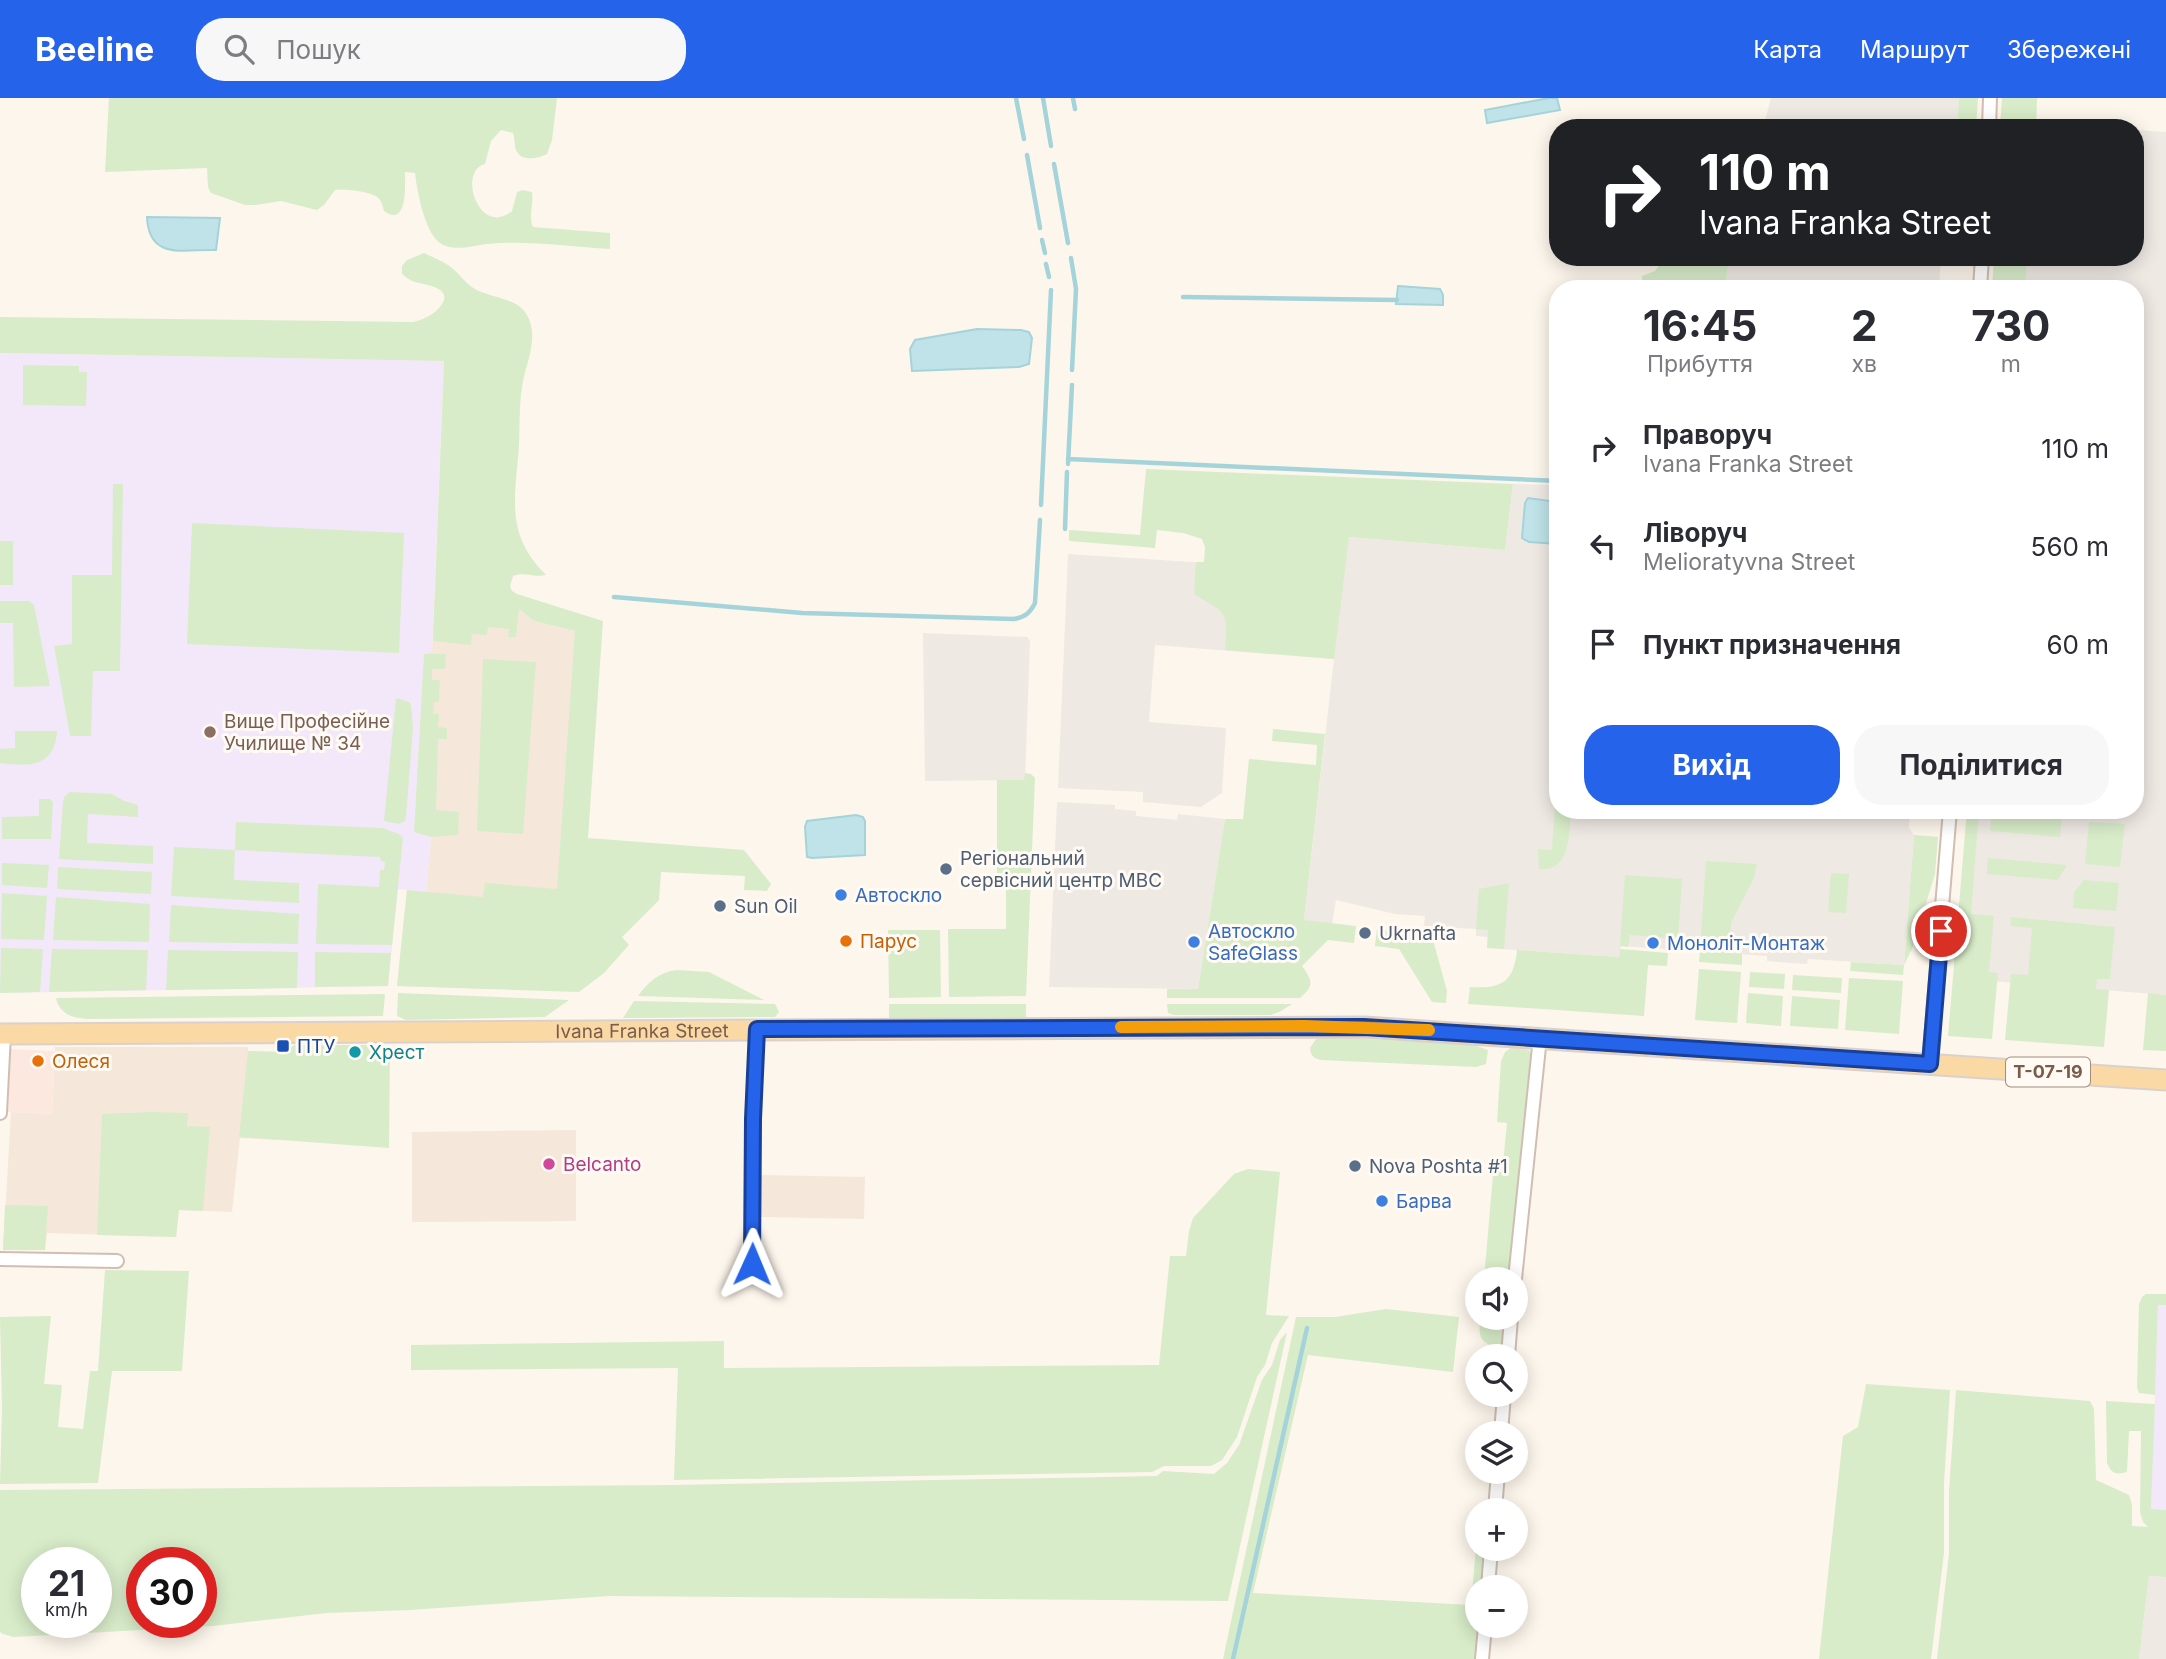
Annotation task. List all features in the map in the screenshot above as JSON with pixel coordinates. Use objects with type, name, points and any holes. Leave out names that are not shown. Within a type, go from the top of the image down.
[{"type":"main road","name":"Ivana Franka Street","points":[[2,1034],[1364,1027],[2166,1080]]},
{"type":"street","points":[[1989,119],[1990,98]]},
{"type":"street","points":[[1930,1064],[1949,819]]},
{"type":"street","points":[[752,1264],[757,1029]]},
{"type":"street","points":[[0,1113],[2,1034]]},
{"type":"street","points":[[1516,1267],[1540,1037]]},
{"type":"street","points":[[0,1259],[117,1261]]},
{"type":"street","points":[[1482,1659],[1484,1638]]},
{"type":"shaded area","points":[[1771,98],[1959,98],[1958,119],[1765,119]]},
{"type":"shaded area","points":[[2144,131],[2166,132],[2166,995],[1954,978],[1966,819],[2144,819],[2144,280],[2026,280],[2026,266],[2144,266]]},
{"type":"shaded area","points":[[1728,266],[1940,266],[1940,280],[1726,280]]},
{"type":"shaded area","name":"Вище Професійне Училище № 34","points":[[0,353],[444,361],[432,651],[424,654],[414,832],[431,837],[426,892],[398,889],[388,986],[0,993]]},
{"type":"shaded area","points":[[442,425],[497,591],[534,621],[575,631],[572,991],[397,986],[407,890],[426,892],[431,838],[414,832],[424,654],[432,651]]},
{"type":"shaded area","points":[[1513,484],[1549,485],[1549,819],[1910,819],[1909,828],[1914,835],[1904,965],[1808,959],[1807,964],[1790,963],[1767,961],[1767,956],[1621,946],[1619,957],[1487,948],[1488,937],[1476,936],[1476,929],[1424,926],[1425,916],[1395,914],[1336,900],[1332,924],[1304,920],[1334,659],[1155,645],[1149,722],[1226,728],[1222,793],[1201,807],[1143,802],[1143,792],[1058,788],[1068,554],[1344,572],[1348,537],[1505,550]]},
{"type":"shaded area","points":[[923,633],[1027,637],[1030,641],[1025,780],[925,781]]},
{"type":"shaded area","points":[[1057,802],[1115,805],[1115,809],[1136,811],[1136,816],[1177,820],[1178,814],[1225,819],[1198,989],[1049,987]]},
{"type":"shaded area","points":[[55,1047],[248,1047],[248,1051],[285,1052],[277,1140],[240,1138],[232,1212],[179,1210],[176,1237],[47,1233],[45,1250],[3,1250],[11,1112],[52,1114]]},
{"type":"shaded area","points":[[11,1049],[55,1051],[52,1114],[8,1112]]},
{"type":"shaded area","points":[[576,1130],[576,1221],[412,1222],[412,1132]]},
{"type":"shaded area","points":[[760,1175],[865,1177],[864,1219],[759,1217]]},
{"type":"shaded area","points":[[2158,1305],[2166,1305],[2166,1510],[2151,1509]]},
{"type":"shaded area","points":[[2149,1576],[2166,1577],[2166,1659],[2139,1659]]},
{"type":"green space","points":[[109,98],[557,98],[552,140],[547,154],[536,158],[523,157],[516,150],[513,133],[501,130],[491,141],[485,164],[477,169],[473,178],[476,200],[490,216],[500,217],[512,211],[517,192],[532,192],[533,227],[610,233],[610,249],[517,243],[462,248],[445,246],[434,237],[426,220],[415,173],[405,172],[404,203],[397,214],[392,215],[384,211],[377,197],[345,190],[335,190],[317,210],[281,201],[245,205],[211,193],[207,168],[105,172]]},
{"type":"green space","points":[[1959,98],[1978,98],[1977,119],[1958,119]]},
{"type":"green space","points":[[2002,98],[2037,98],[2036,119],[2001,119]]},
{"type":"green space","points":[[424,253],[452,268],[475,289],[517,305],[523,309],[531,324],[532,342],[520,402],[515,499],[518,530],[524,545],[546,575],[513,576],[510,586],[517,594],[603,621],[588,838],[744,850],[771,884],[767,891],[744,890],[745,876],[661,872],[659,900],[622,937],[629,945],[604,973],[579,992],[397,986],[407,890],[483,897],[485,883],[557,889],[575,631],[534,621],[519,609],[516,637],[508,637],[509,629],[488,627],[487,635],[472,634],[471,645],[433,641],[444,361],[0,353],[0,317],[413,322],[433,314],[444,298],[440,290],[412,281],[402,274],[402,266],[407,260]]},
{"type":"green space","points":[[1659,266],[1728,266],[1726,280],[1642,280],[1642,276],[1655,271]]},
{"type":"green space","points":[[1993,266],[2026,266],[2026,280],[1993,280]]},
{"type":"green space","points":[[23,365],[79,366],[79,372],[87,372],[86,406],[23,405]]},
{"type":"green space","points":[[1146,469],[1513,484],[1505,550],[1349,537],[1334,659],[1225,650],[1226,627],[1223,615],[1220,610],[1194,594],[1196,562],[1204,562],[1205,547],[1202,539],[1183,533],[1157,530],[1155,548],[1069,541],[1069,530],[1140,535]]},
{"type":"green space","points":[[113,484],[123,484],[120,671],[93,671],[91,736],[70,736],[54,646],[72,644],[72,575],[112,575]]},
{"type":"green space","points":[[192,523],[404,533],[399,653],[187,644]]},
{"type":"green space","points":[[0,541],[13,541],[13,585],[0,585]]},
{"type":"green space","points":[[0,601],[29,601],[34,605],[50,686],[14,687],[13,623],[0,623]]},
{"type":"green space","points":[[424,654],[446,654],[445,669],[432,669],[432,680],[440,680],[439,702],[434,702],[433,714],[439,714],[438,727],[447,728],[447,739],[438,739],[436,810],[459,812],[458,835],[431,837],[414,832]]},
{"type":"green space","points":[[483,659],[536,662],[523,834],[477,831]]},
{"type":"green space","points":[[396,698],[411,705],[413,728],[406,817],[405,821],[399,824],[384,821]]},
{"type":"green space","points":[[1273,729],[1325,734],[1304,920],[1356,926],[1354,943],[1328,940],[1302,966],[1308,975],[1310,986],[1300,998],[1167,998],[1167,989],[1198,989],[1225,819],[1243,819],[1249,759],[1316,765],[1317,745],[1272,741]]},
{"type":"green space","points":[[15,731],[57,731],[51,752],[39,762],[21,765],[0,763],[0,749],[15,748]]},
{"type":"green space","points":[[1025,773],[1035,778],[1026,996],[949,997],[948,929],[1006,929],[1006,885],[997,884],[997,780],[1024,780]]},
{"type":"green space","points":[[70,792],[112,794],[138,805],[138,817],[88,814],[87,843],[153,846],[153,864],[59,859],[63,802]]},
{"type":"green space","points":[[39,799],[50,799],[53,802],[51,839],[2,839],[2,817],[39,816]]},
{"type":"green space","points":[[1554,819],[1570,819],[1563,858],[1549,869],[1539,869],[1538,849],[1552,850]]},
{"type":"green space","points":[[1966,819],[1978,819],[1971,914],[1994,916],[1989,972],[1998,973],[1992,1039],[1948,1036]]},
{"type":"green space","points":[[1991,819],[2062,819],[2060,837],[1990,831]]},
{"type":"green space","points":[[236,822],[383,828],[399,834],[403,838],[392,945],[316,944],[318,884],[379,887],[380,870],[384,870],[385,862],[381,861],[380,857],[235,850]]},
{"type":"green space","points":[[2089,822],[2125,824],[2120,867],[2085,864]]},
{"type":"green space","points":[[1914,835],[1938,837],[1935,874],[1912,949],[1904,965]]},
{"type":"green space","points":[[174,847],[235,850],[234,880],[299,883],[299,903],[171,896]]},
{"type":"green space","points":[[1988,858],[2067,865],[2058,880],[1987,874]]},
{"type":"green space","points":[[1706,861],[1757,864],[1754,878],[1731,923],[1729,953],[1742,954],[1742,965],[1699,962]]},
{"type":"green space","points":[[2,863],[49,865],[47,888],[2,885]]},
{"type":"green space","points":[[58,867],[152,872],[151,894],[57,889]]},
{"type":"green space","points":[[1831,873],[1849,874],[1846,913],[1828,912]]},
{"type":"green space","points":[[1625,875],[1682,879],[1678,939],[1630,935],[1628,947],[1620,946]]},
{"type":"green space","points":[[2084,880],[2119,883],[2116,911],[2073,908],[2074,892]]},
{"type":"green space","points":[[1509,883],[1504,949],[1487,948],[1488,930],[1476,929],[1479,889]]},
{"type":"green space","points":[[2,893],[47,896],[44,940],[1,939]]},
{"type":"green space","points":[[56,897],[150,904],[149,942],[53,940]]},
{"type":"green space","points":[[171,905],[299,914],[298,944],[169,942]]},
{"type":"green space","points":[[2011,917],[2115,927],[2110,979],[2097,979],[2096,989],[2109,990],[2104,1047],[2005,1040],[2011,974],[2028,975],[2032,928],[2010,926]]},
{"type":"green space","points":[[1377,929],[1432,936],[1447,991],[1446,1003],[1432,1002],[1399,949],[1375,946]]},
{"type":"green space","points":[[888,930],[940,930],[941,997],[889,998]]},
{"type":"green space","points":[[1,948],[43,949],[40,992],[0,993]]},
{"type":"green space","points":[[52,949],[148,950],[146,990],[49,992]]},
{"type":"green space","points":[[1620,949],[1668,953],[1667,966],[1648,965],[1644,1016],[1468,1004],[1470,987],[1490,987],[1509,977],[1517,950],[1619,957]]},
{"type":"green space","points":[[168,950],[298,952],[297,988],[166,990]]},
{"type":"green space","points":[[315,952],[391,953],[388,986],[315,987]]},
{"type":"green space","points":[[1851,962],[1904,965],[1903,975],[1850,971]]},
{"type":"green space","points":[[1699,969],[1741,972],[1737,1023],[1695,1020]]},
{"type":"green space","points":[[677,970],[709,972],[764,1000],[638,996],[654,978]]},
{"type":"green space","points":[[1750,972],[1785,974],[1784,989],[1749,987]]},
{"type":"green space","points":[[1793,975],[1842,978],[1841,993],[1792,990]]},
{"type":"green space","points":[[1849,978],[1903,981],[1899,1034],[1845,1030]]},
{"type":"green space","points":[[398,993],[569,1000],[545,1017],[406,1020],[397,1016]]},
{"type":"green space","points":[[1748,993],[1783,996],[1781,1026],[1746,1023]]},
{"type":"green space","points":[[2148,993],[2166,995],[2166,1051],[2143,1050]]},
{"type":"green space","points":[[385,994],[383,1016],[88,1019],[77,1018],[64,1012],[56,998]]},
{"type":"green space","points":[[1792,996],[1840,1000],[1838,1029],[1790,1026]]},
{"type":"green space","points":[[634,1001],[775,1004],[779,1012],[775,1017],[623,1018]]},
{"type":"green space","points":[[889,1004],[1026,1004],[1026,1017],[889,1019]]},
{"type":"green space","points":[[1167,1004],[1292,1004],[1271,1015],[1174,1015],[1168,1013]]},
{"type":"green space","points":[[1324,1037],[1471,1044],[1488,1050],[1486,1064],[1476,1067],[1321,1060],[1313,1056],[1310,1048],[1316,1039]]},
{"type":"green space","points":[[294,1045],[390,1045],[389,1148],[239,1137],[248,1051],[285,1052]]},
{"type":"green space","points":[[1512,1047],[1529,1050],[1531,1060],[1510,1267],[1485,1267],[1494,1163],[1503,1164],[1507,1123],[1497,1122],[1501,1061],[1505,1052]]},
{"type":"green space","points":[[188,1113],[187,1126],[210,1127],[203,1211],[179,1210],[176,1237],[97,1235],[102,1114]]},
{"type":"green space","points":[[1248,1169],[1280,1172],[1266,1315],[1289,1316],[1272,1343],[1265,1365],[1257,1377],[1237,1437],[1222,1460],[1211,1466],[1164,1466],[1152,1472],[674,1480],[678,1368],[411,1370],[411,1345],[724,1341],[724,1368],[1159,1365],[1170,1256],[1186,1256],[1193,1218],[1234,1174]]},
{"type":"green space","points":[[5,1205],[48,1206],[45,1250],[3,1250]]},
{"type":"green space","points":[[105,1270],[189,1271],[182,1371],[112,1371],[98,1483],[0,1484],[0,1317],[51,1316],[44,1384],[62,1385],[58,1427],[83,1429],[90,1371],[98,1371]]},
{"type":"green space","points":[[2146,1294],[2166,1294],[2166,1305],[2158,1305],[2155,1395],[2139,1393],[2137,1388],[2139,1304]]},
{"type":"green space","points":[[1386,1309],[1459,1317],[1453,1372],[1308,1355],[1253,1593],[1465,1605],[1465,1638],[1478,1638],[1476,1659],[1223,1659],[1296,1317],[1335,1317]]},
{"type":"green space","points":[[1505,1330],[1503,1344],[1488,1344],[1480,1332]]},
{"type":"green space","points":[[1287,1332],[1228,1601],[609,1596],[327,1613],[217,1626],[217,1547],[126,1547],[126,1631],[112,1632],[112,1547],[21,1547],[21,1637],[0,1632],[0,1490],[674,1485],[1157,1476],[1163,1471],[1214,1474],[1227,1463],[1239,1445],[1262,1380],[1272,1365],[1280,1340]]},
{"type":"green space","points":[[1866,1384],[1950,1390],[1944,1483],[1944,1553],[1931,1659],[1819,1659],[1843,1436],[1858,1427]]},
{"type":"green space","points":[[1956,1390],[2090,1401],[2094,1409],[2096,1480],[2129,1495],[2132,1504],[2132,1526],[2148,1527],[2140,1512],[2141,1431],[2129,1431],[2127,1472],[2112,1471],[2107,1463],[2106,1401],[2155,1404],[2151,1509],[2166,1510],[2166,1577],[2149,1576],[2139,1659],[1937,1659],[1949,1553],[1949,1491]]},
{"type":"green space","points":[[1475,1561],[1484,1561],[1483,1575],[1474,1575]]},
{"type":"water","points":[[1557,98],[1560,110],[1487,123],[1485,110]]},
{"type":"water","points":[[147,217],[220,218],[216,250],[181,251],[161,247],[149,231]]},
{"type":"water","points":[[1398,286],[1440,289],[1443,305],[1396,304]]},
{"type":"water","points":[[977,329],[1029,332],[1032,338],[1029,364],[1019,367],[912,371],[910,349],[915,340]]},
{"type":"water","points":[[1528,498],[1549,501],[1549,543],[1529,542],[1522,538],[1525,503]]},
{"type":"water","points":[[856,815],[863,817],[865,821],[865,855],[807,857],[807,821]]},
{"type":"waterway","points":[[1016,98],[1024,139]]},
{"type":"waterway","points":[[1043,98],[1051,146]]},
{"type":"waterway","points":[[1073,98],[1075,109]]},
{"type":"waterway","points":[[1027,155],[1040,228]]},
{"type":"waterway","points":[[1054,164],[1068,243]]},
{"type":"waterway","points":[[1042,240],[1045,253]]},
{"type":"waterway","points":[[1071,258],[1076,289],[1072,370]]},
{"type":"waterway","points":[[1046,264],[1049,277]]},
{"type":"waterway","points":[[1041,505],[1051,290]]},
{"type":"waterway","points":[[1183,297],[1397,300]]},
{"type":"waterway","points":[[1068,464],[1072,385]]},
{"type":"waterway","points":[[1068,459],[1549,481]]},
{"type":"waterway","points":[[1065,529],[1067,472]]},
{"type":"waterway","points":[[614,597],[802,613],[1014,619],[1027,614],[1035,603],[1040,520]]},
{"type":"waterway","points":[[1233,1659],[1307,1328]]},
{"type":"slow traffic","points":[[1121,1027],[1304,1026],[1429,1030]]},
{"type":"place","name":"Вище Професійне Училище № 34","points":[[210,732]]},
{"type":"place","name":"Регіональний сервісний центр МВС","points":[[946,869]]},
{"type":"place","name":"Автоскло","points":[[841,895]]},
{"type":"place","name":"Sun Oil","points":[[720,906]]},
{"type":"place","name":"Ukrnafta","points":[[1365,933]]},
{"type":"place","name":"Парус","points":[[846,941]]},
{"type":"place","name":"Автоскло SafeGlass","points":[[1194,942]]},
{"type":"place","name":"Моноліт-Монтаж","points":[[1653,943]]},
{"type":"place","name":"ПТУ","points":[[283,1046]]},
{"type":"place","name":"Хрест","points":[[355,1052]]},
{"type":"place","name":"Олеся","points":[[38,1061]]},
{"type":"place","name":"Belcanto","points":[[549,1164]]},
{"type":"place","name":"Nova Poshta #1","points":[[1355,1166]]},
{"type":"place","name":"Барва","points":[[1382,1201]]},
{"type":"route","points":[[752,1264],[757,1029],[1364,1027],[1930,1064],[1941,931]]}]
